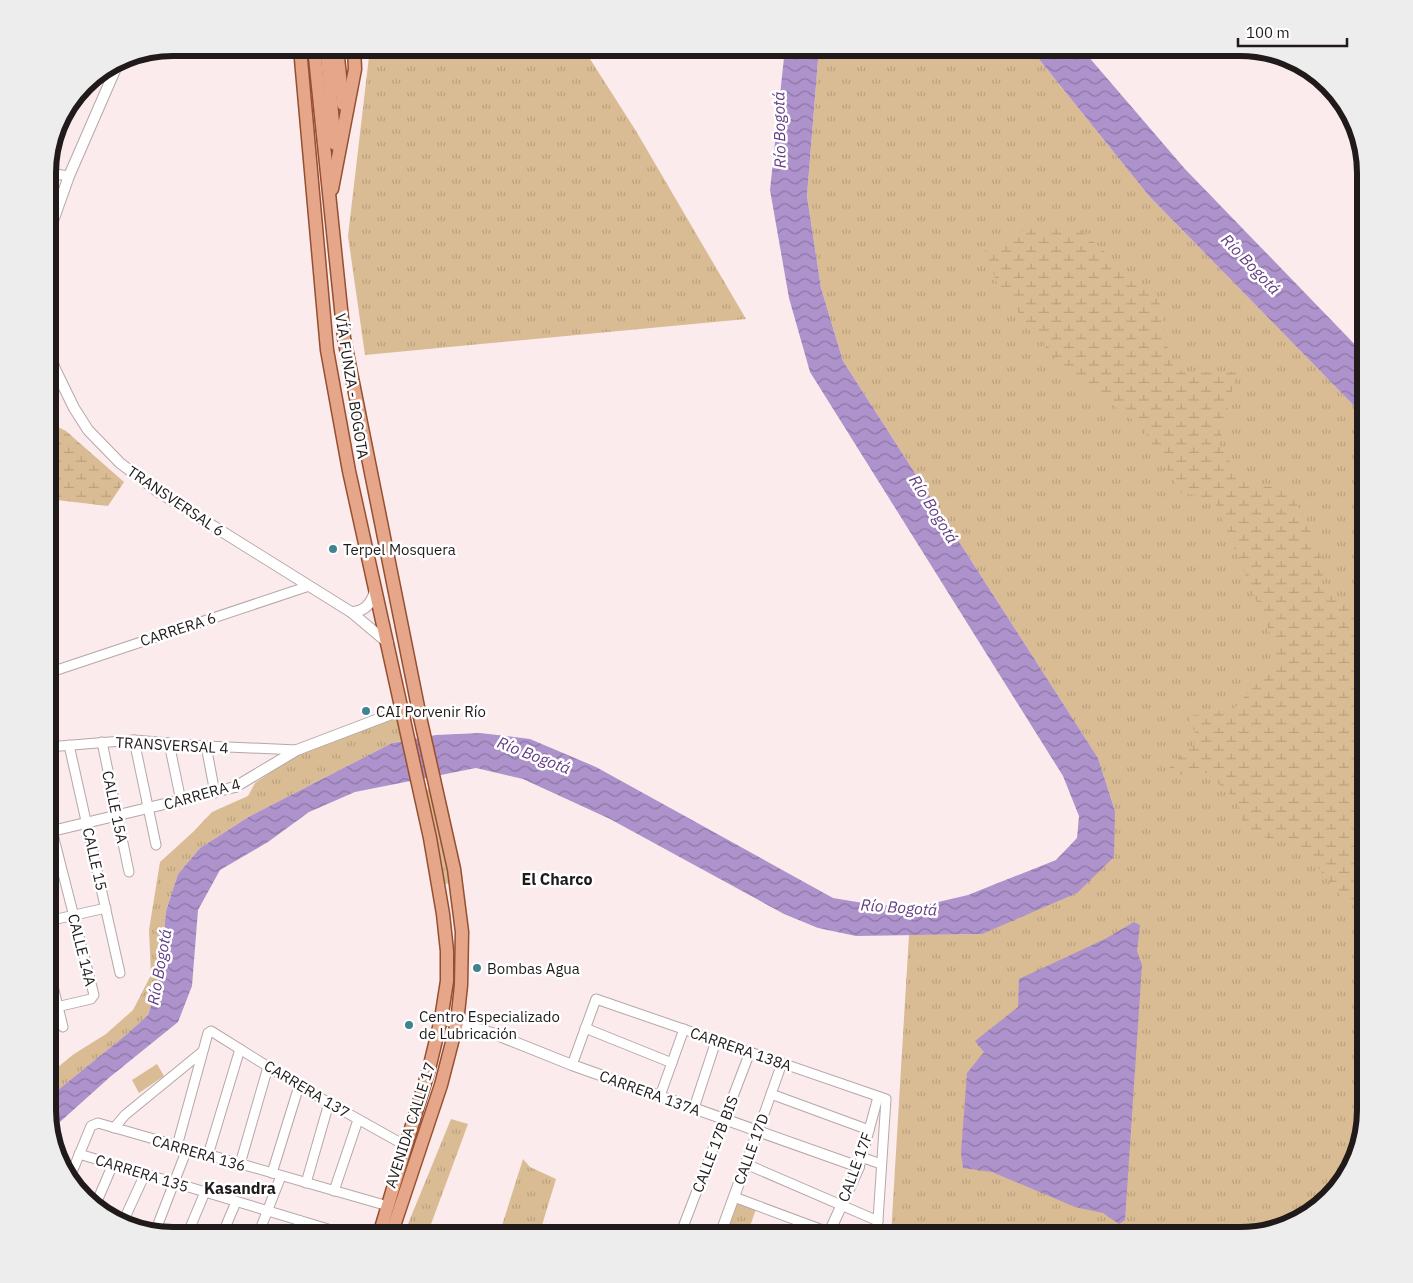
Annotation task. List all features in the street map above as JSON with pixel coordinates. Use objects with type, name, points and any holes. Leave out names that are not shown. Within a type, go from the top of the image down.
[{"type":"main road","name":"VÍA FUNZA - BOGOTA","points":[[301,56],[327,350],[335,399],[419,790]]},
{"type":"main road","points":[[315,56],[327,184],[331,199]]},
{"type":"main road","points":[[321,56],[333,185]]},
{"type":"main road","points":[[327,56],[336,162]]},
{"type":"main road","points":[[333,56],[340,137]]},
{"type":"main road","points":[[338,56],[344,119]]},
{"type":"main road","points":[[344,56],[348,97]]},
{"type":"main road","points":[[350,56],[352,80]]},
{"type":"main road","points":[[331,199],[340,137],[355,69],[354,56]]},
{"type":"main road","name":"AVENIDA CALLE 17","points":[[331,199],[344,338],[354,396],[458,897],[462,958],[457,1023],[441,1085],[392,1227]]},
{"type":"main road","points":[[335,399],[354,396]]},
{"type":"main road","name":"AVENIDA CALLE 17","points":[[390,1227],[388,1206],[441,1019],[448,965],[441,899],[419,790]]},
{"type":"main road","points":[[441,899],[458,897]]},
{"type":"street","points":[[57,210],[69,176],[114,73]]},
{"type":"street","points":[[57,175],[69,176]]},
{"type":"street","name":"TRANSVERSAL 6","points":[[57,373],[74,408],[88,430],[120,463],[157,491],[351,612],[388,643]]},
{"type":"street","name":"CARRERA 6","points":[[57,670],[309,586]]},
{"type":"street","points":[[351,612],[362,610],[370,604],[375,587]]},
{"type":"street","name":"CARRERA 4","points":[[57,830],[215,793],[249,780],[297,750],[402,710]]},
{"type":"street","points":[[134,740],[156,845]]},
{"type":"street","name":"TRANSVERSAL 4","points":[[57,746],[134,740],[206,746],[297,750]]},
{"type":"street","name":"CALLE 15A","points":[[102,742],[129,872]]},
{"type":"street","points":[[169,743],[181,801]]},
{"type":"street","name":"CALLE 15","points":[[69,745],[120,973]]},
{"type":"street","points":[[206,746],[215,793]]},
{"type":"street","name":"CALLE 14A","points":[[57,857],[93,997],[58,1006]]},
{"type":"street","points":[[57,919],[106,908]]},
{"type":"street","name":"CARRERA 138A","points":[[585,1028],[596,999],[882,1098]]},
{"type":"street","points":[[57,1002],[63,1027]]},
{"type":"street","name":"CARRERA 137A","points":[[441,1019],[492,1033],[572,1065],[758,1131],[860,1162]]},
{"type":"street","points":[[572,1065],[585,1028],[672,1063]]},
{"type":"street","points":[[660,1096],[684,1029]]},
{"type":"street","name":"CARRERA 137","points":[[202,1052],[210,1032],[299,1086],[406,1146]]},
{"type":"street","points":[[694,1108],[716,1040]]},
{"type":"street","points":[[208,1155],[240,1049]]},
{"type":"street","points":[[114,1128],[125,1115],[202,1052]]},
{"type":"street","points":[[177,1146],[202,1052]]},
{"type":"street","name":"CALLE 17B BIS","points":[[683,1227],[750,1052]]},
{"type":"street","name":"CALLE 17D","points":[[724,1227],[782,1063]]},
{"type":"street","points":[[240,1164],[268,1067]]},
{"type":"street","points":[[262,1227],[268,1211],[299,1086]]},
{"type":"street","points":[[771,1094],[869,1130]]},
{"type":"street","points":[[878,1227],[882,1098]]},
{"type":"street","name":"CALLE 17F","points":[[834,1227],[860,1162],[869,1130],[882,1098]]},
{"type":"street","points":[[306,1183],[329,1103]]},
{"type":"street","points":[[334,1191],[358,1120]]},
{"type":"street","name":"CARRERA 136","points":[[79,1154],[91,1126],[98,1123],[388,1206]]},
{"type":"street","points":[[157,1225],[187,1149]]},
{"type":"street","points":[[73,1170],[79,1154]]},
{"type":"street","name":"CARRERA 135","points":[[79,1154],[319,1227]]},
{"type":"street","points":[[860,1162],[881,1164]]},
{"type":"street","points":[[98,1199],[113,1164]]},
{"type":"street","points":[[746,1164],[878,1221]]},
{"type":"street","points":[[125,1216],[144,1174]]},
{"type":"street","points":[[191,1227],[205,1192]]},
{"type":"street","points":[[734,1197],[813,1227]]},
{"type":"street","points":[[226,1227],[236,1202]]},
{"type":"street","points":[[298,1227],[300,1221]]},
{"type":"green space","points":[[369,56],[588,56],[636,131],[746,319],[365,355],[348,236]]},
{"type":"green space","points":[[818,56],[1036,56],[1149,196],[1356,408],[1356,1125],[1351,1147],[1333,1181],[1311,1203],[1284,1218],[1263,1225],[1240,1227],[891,1227],[909,935],[982,934],[1115,811],[1098,758],[843,361],[821,288],[807,196]]},
{"type":"green space","points":[[1076,226],[1159,300],[1169,355],[1174,369],[1188,372],[1237,372],[1219,445],[1242,481],[1271,487],[1292,495],[1307,523],[1324,564],[1322,584],[1341,601],[1356,602],[1357,904],[1345,901],[1301,847],[1245,832],[1238,802],[1207,773],[1161,776],[1198,740],[1188,716],[1233,709],[1272,667],[1277,650],[1214,500],[1180,492],[1145,432],[1124,412],[1072,381],[998,286],[983,246],[1006,243],[1025,228],[1044,231]]},
{"type":"green space","points":[[57,426],[66,431],[124,482],[108,506],[57,500]]},
{"type":"green space","points":[[398,716],[404,740],[392,743],[250,816],[200,848],[178,874],[166,911],[159,980],[148,1015],[57,1091],[57,1068],[74,1054],[106,1034],[133,1010],[151,975],[149,930],[160,862],[212,812],[248,796],[255,783],[301,752]]},
{"type":"green space","points":[[431,789],[451,883],[444,884],[425,790]]},
{"type":"green space","points":[[157,1064],[164,1076],[139,1093],[132,1080]]},
{"type":"green space","points":[[451,1119],[468,1124],[430,1227],[413,1227],[408,1224]]},
{"type":"green space","points":[[523,1159],[530,1167],[556,1179],[541,1227],[502,1227]]},
{"type":"green space","points":[[735,1201],[756,1209],[750,1227],[726,1227]]},
{"type":"water","name":"Río Bogotá","points":[[784,56],[818,56],[807,196],[821,288],[843,361],[1098,758],[1115,811],[1114,857],[1077,893],[982,934],[856,936],[818,928],[784,914],[610,819],[523,779],[476,768],[355,792],[309,812],[268,842],[220,870],[198,910],[192,986],[178,1022],[110,1077],[57,1124],[57,1091],[148,1015],[159,980],[166,911],[178,874],[200,848],[250,816],[392,743],[436,735],[480,733],[530,739],[596,767],[833,898],[875,905],[917,907],[968,895],[1056,860],[1077,838],[1079,816],[1063,776],[810,372],[789,298],[770,190]]},
{"type":"water","name":"Río Bogotá","points":[[1036,56],[1088,56],[1185,169],[1356,346],[1356,408],[1149,196]]},
{"type":"water","points":[[1134,922],[1140,925],[1137,951],[1142,965],[1125,1220],[1119,1224],[1103,1213],[1075,1207],[992,1172],[963,1168],[961,1153],[967,1073],[984,1052],[975,1041],[1018,1007],[1019,979],[1105,939]]},
{"type":"place","name":"Terpel Mosquera","points":[[333,549]]},
{"type":"place","name":"CAI Porvenir Río","points":[[366,711]]},
{"type":"place","name":"Bombas Agua","points":[[477,968]]},
{"type":"place","name":"Centro Especializado de Lubricación","points":[[409,1025]]},
{"type":"district","name":"El Charco","points":[[557,879]]},
{"type":"district","name":"Kasandra","points":[[240,1188]]}]
